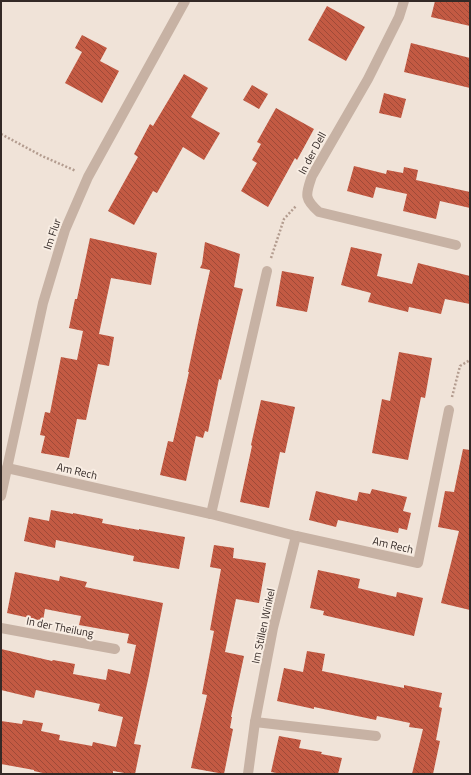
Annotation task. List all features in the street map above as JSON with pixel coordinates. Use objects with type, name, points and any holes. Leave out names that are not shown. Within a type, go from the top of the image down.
[{"type":"street","name":"Im Flur","points":[[1,496],[43,303],[65,230],[88,177],[185,1]]},
{"type":"street","name":"In der Dell","points":[[307,196],[312,176],[368,79],[399,17],[404,1]]},
{"type":"street","points":[[307,196],[310,204],[319,212],[456,245]]},
{"type":"street","points":[[211,514],[267,271]]},
{"type":"street","name":"Am Rech","points":[[7,468],[418,563],[449,410]]},
{"type":"street","name":"Im Stillen Winkel","points":[[248,774],[255,722],[274,628],[296,536]]},
{"type":"street","name":"In der Theilung","points":[[1,628],[115,649]]},
{"type":"street","points":[[255,722],[376,736]]},
{"type":"path","points":[[1,134],[42,156],[88,177]]},
{"type":"path","points":[[267,271],[284,219],[307,196]]},
{"type":"path","points":[[449,410],[460,366],[470,360]]},
{"type":"building","points":[[435,1],[470,1],[470,26],[431,17]]},
{"type":"building","points":[[327,6],[365,27],[346,61],[308,40]]},
{"type":"building","points":[[82,35],[107,48],[100,61],[119,71],[102,103],[65,83],[82,52],[75,48]]},
{"type":"building","points":[[411,43],[470,58],[470,88],[404,72]]},
{"type":"building","points":[[184,74],[208,88],[191,117],[220,133],[204,160],[183,147],[157,193],[153,191],[134,225],[108,211],[138,157],[134,154],[150,124],[153,126]]},
{"type":"building","points":[[252,85],[268,94],[259,109],[243,100]]},
{"type":"building","points":[[384,93],[406,99],[401,118],[379,113]]},
{"type":"building","points":[[276,108],[314,129],[297,160],[295,158],[268,207],[241,191],[257,163],[252,160],[261,144],[257,142]]},
{"type":"building","points":[[354,166],[386,174],[387,170],[403,173],[404,167],[418,170],[416,180],[470,192],[470,208],[440,201],[436,219],[403,211],[407,194],[376,187],[373,198],[347,191]]},
{"type":"building","points":[[90,238],[157,253],[151,285],[111,278],[99,334],[114,337],[109,366],[98,364],[86,420],[77,419],[69,458],[41,453],[45,436],[40,435],[45,412],[50,413],[61,357],[77,360],[83,331],[69,328],[75,299],[77,299]]},
{"type":"building","points":[[205,242],[240,254],[234,287],[243,289],[221,380],[219,379],[208,432],[205,431],[203,438],[196,436],[186,481],[160,475],[168,441],[173,442],[210,270],[200,268],[202,264]]},
{"type":"building","points":[[351,247],[382,254],[377,276],[412,284],[418,263],[470,276],[470,304],[445,299],[441,314],[409,307],[408,312],[368,302],[371,293],[341,285]]},
{"type":"building","points":[[282,271],[314,277],[307,312],[276,306]]},
{"type":"building","points":[[399,352],[432,358],[425,398],[421,397],[408,460],[372,453],[382,399],[390,401]]},
{"type":"building","points":[[261,400],[295,407],[285,453],[280,452],[269,508],[240,502]]},
{"type":"building","points":[[463,449],[470,450],[470,610],[441,603],[459,531],[438,527],[445,491],[454,492]]},
{"type":"building","points":[[372,489],[407,497],[403,511],[411,513],[407,530],[399,528],[398,533],[338,520],[336,527],[309,520],[316,491],[357,501],[359,492],[370,494]]},
{"type":"building","points":[[51,510],[103,519],[102,523],[185,537],[179,569],[133,561],[134,556],[56,540],[55,548],[24,541],[29,517],[49,521]]},
{"type":"building","points":[[214,545],[234,548],[233,558],[266,563],[259,603],[236,599],[225,652],[244,656],[231,717],[230,728],[233,729],[224,774],[191,768],[207,695],[202,694],[214,631],[210,630],[221,569],[210,567]]},
{"type":"building","points":[[318,570],[360,579],[358,588],[396,597],[397,592],[423,598],[414,636],[323,615],[324,611],[310,608]]},
{"type":"building","points":[[15,572],[59,581],[60,576],[87,582],[85,587],[163,603],[134,744],[141,745],[135,774],[113,771],[113,774],[47,774],[1,764],[1,721],[22,724],[23,720],[43,723],[41,731],[60,735],[59,740],[92,746],[93,742],[116,747],[123,717],[98,711],[100,704],[36,690],[34,698],[1,690],[1,649],[52,661],[75,664],[73,674],[106,680],[108,669],[130,674],[136,645],[127,643],[129,634],[79,625],[81,616],[45,609],[43,621],[7,613]]},
{"type":"building","points":[[307,651],[325,654],[322,671],[404,688],[404,685],[442,693],[439,707],[442,708],[436,740],[440,741],[433,774],[412,774],[423,729],[409,727],[410,723],[377,716],[376,720],[277,701],[284,668],[303,672]]},
{"type":"building","points":[[279,736],[301,740],[299,748],[322,752],[321,754],[342,758],[338,774],[282,774],[271,772]]}]
